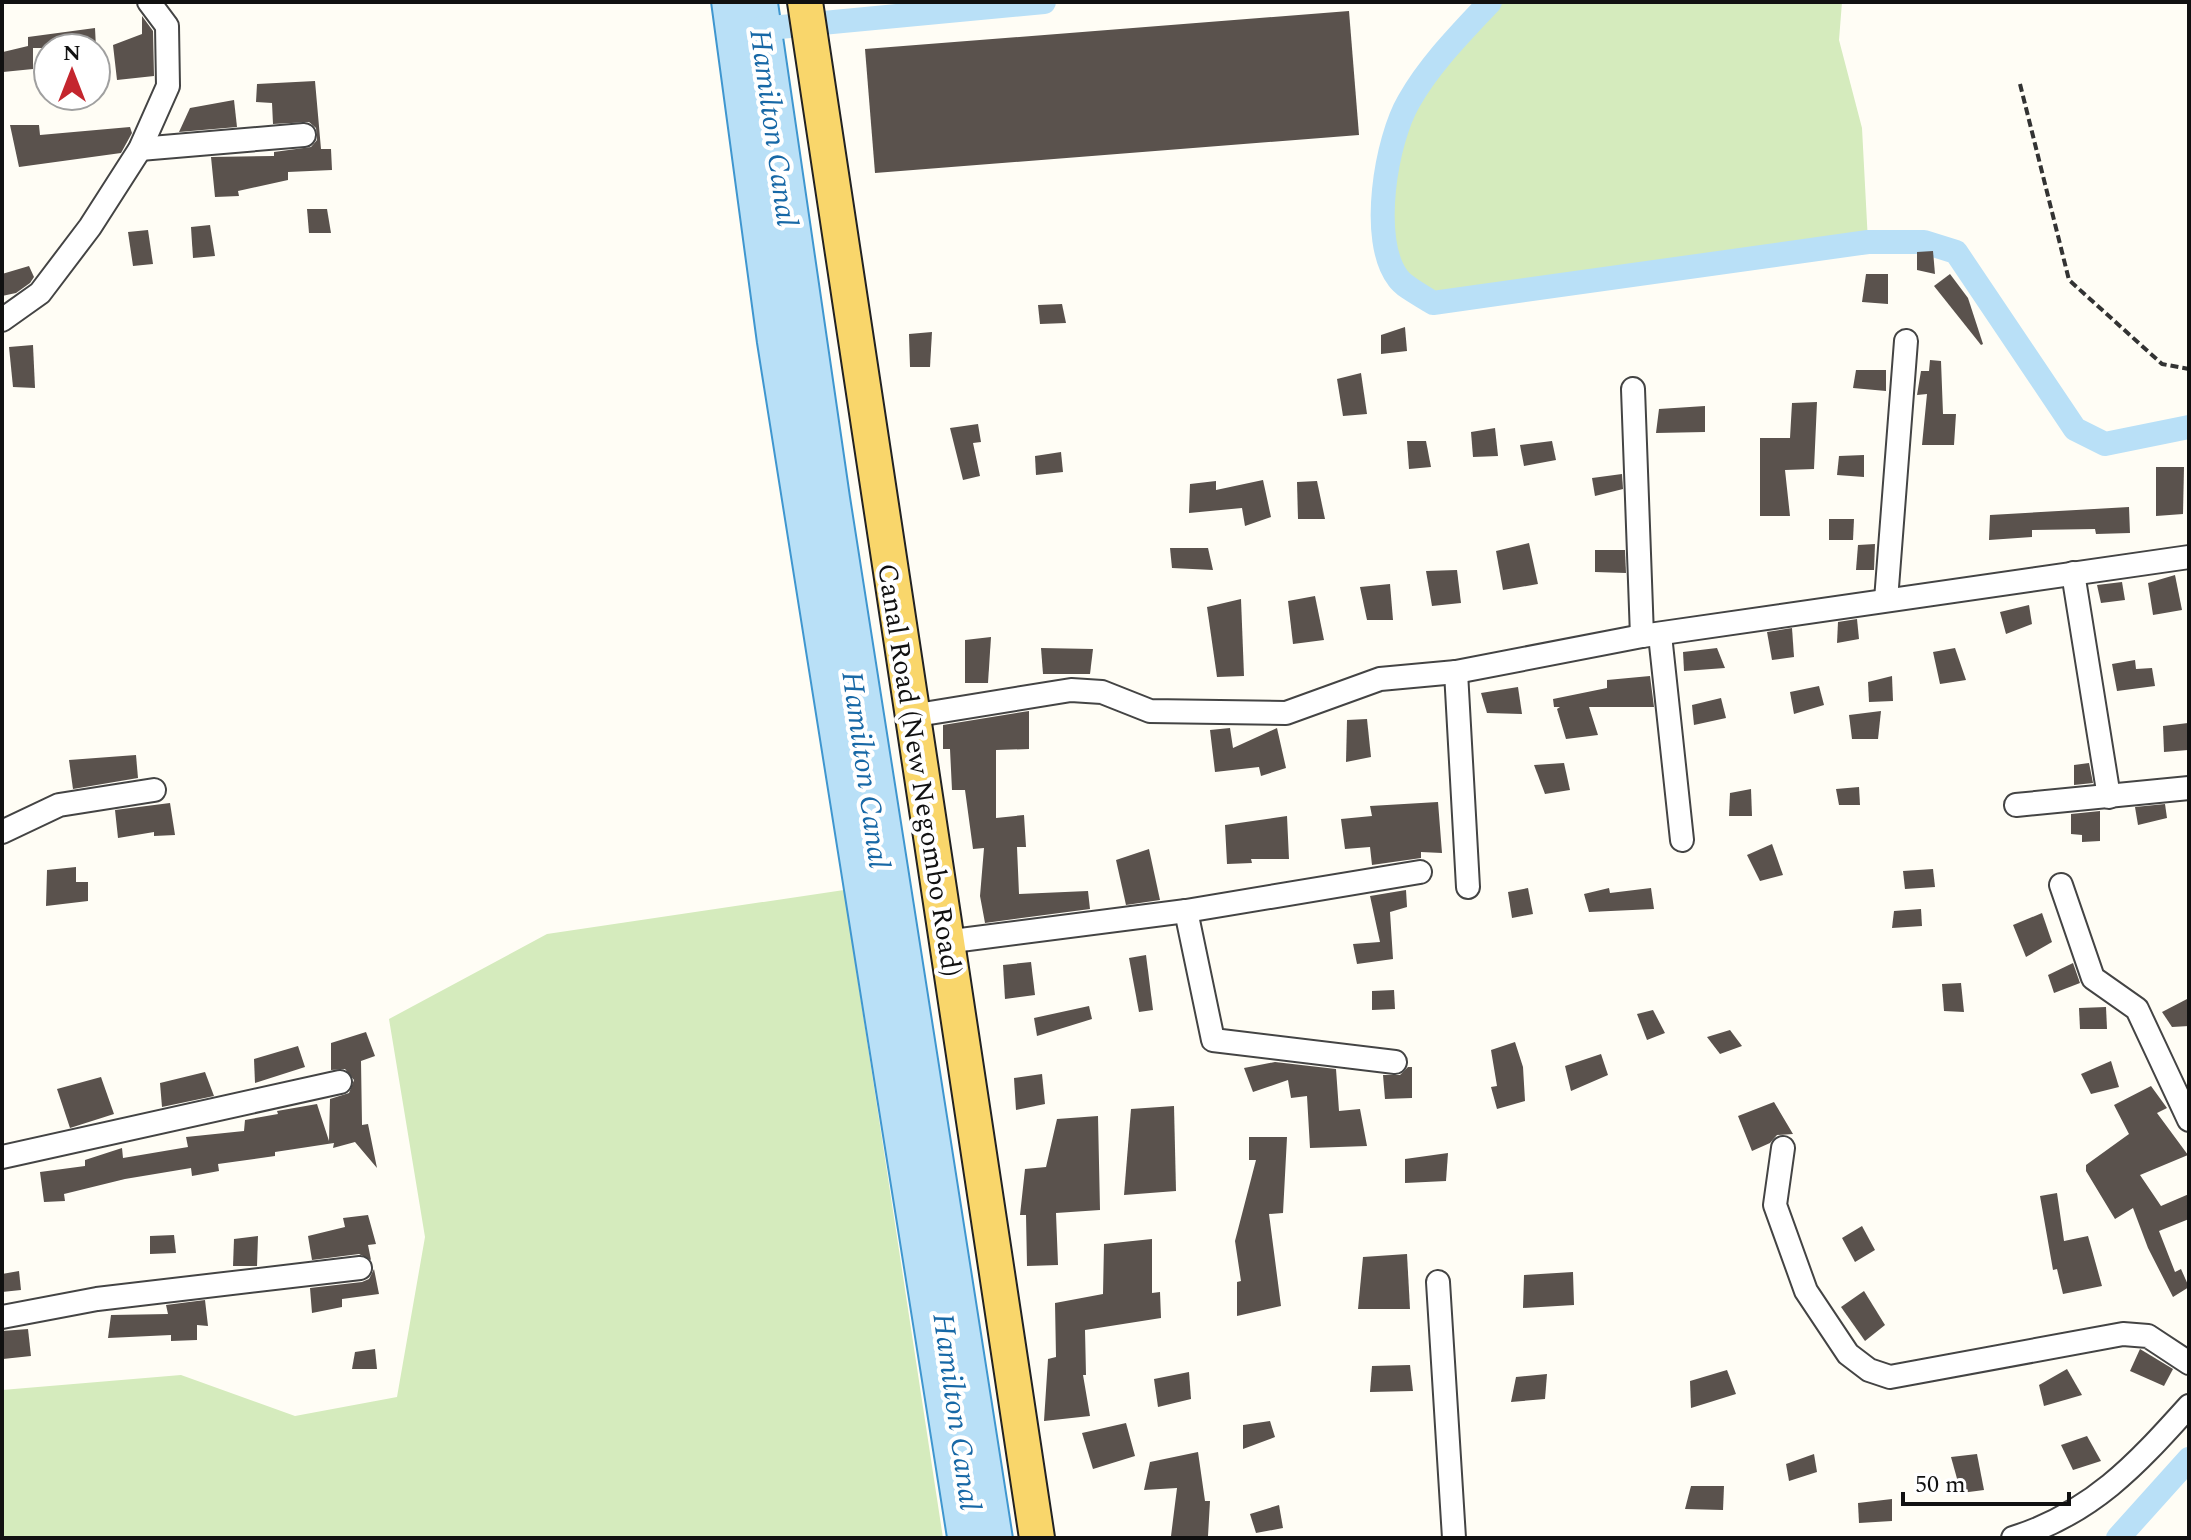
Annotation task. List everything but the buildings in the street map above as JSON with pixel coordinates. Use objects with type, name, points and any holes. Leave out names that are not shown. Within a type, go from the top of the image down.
[{"type":"main road","name":"Canal Road (New Negombo Road)","points":[[805,2],[1037,1538]]},
{"type":"street","points":[[2,320],[40,293],[90,227],[140,149],[168,86],[167,26],[149,2]]},
{"type":"street","points":[[140,149],[304,135]]},
{"type":"street","points":[[1886,600],[1906,341]]},
{"type":"street","points":[[1633,389],[1651,636],[1682,840]]},
{"type":"street","points":[[911,716],[1071,690],[1102,692],[1150,711],[1286,713],[1380,679],[1456,672],[1651,636],[2189,557]]},
{"type":"street","points":[[2073,573],[2109,797]]},
{"type":"street","points":[[1456,672],[1468,887]]},
{"type":"street","points":[[2016,805],[2189,788]]},
{"type":"street","points":[[2,832],[59,805],[154,790]]},
{"type":"street","points":[[945,942],[1186,911],[1420,872]]},
{"type":"street","points":[[2061,885],[2093,978],[2137,1009],[2189,1120]]},
{"type":"street","points":[[1186,911],[1213,1040],[1395,1062]]},
{"type":"street","points":[[2,1157],[340,1082]]},
{"type":"street","points":[[1783,1148],[1775,1205],[1806,1291],[1848,1354],[1869,1370],[1890,1377],[2123,1334],[2148,1336],[2189,1363]]},
{"type":"street","points":[[2,1317],[97,1299],[360,1268]]},
{"type":"street","points":[[1438,1282],[1454,1538]]},
{"type":"street","points":[[2013,1538],[2038,1530],[2095,1500],[2135,1467],[2189,1406]]},
{"type":"path","points":[[2020,84],[2069,280],[2162,364],[2189,369]]},
{"type":"green space","points":[[1490,2],[1842,2],[1839,40],[1862,128],[1868,242],[1433,303],[1414,292],[1398,278],[1389,261],[1384,240],[1384,190],[1394,140],[1409,101],[1426,74]]},
{"type":"green space","points":[[844,890],[943,1538],[2,1538],[2,1390],[181,1375],[295,1416],[397,1397],[425,1237],[389,1019],[547,934]]},
{"type":"water","name":"Hamilton Canal","points":[[711,2],[778,2],[850,497],[1013,1538],[947,1538],[757,343]]},
{"type":"waterway","name":"Hamilton Canal","points":[[759,29],[1044,2]]},
{"type":"waterway","points":[[1490,2],[1446,49],[1417,87],[1401,118],[1388,164],[1383,216],[1389,261],[1401,282],[1433,303],[1868,242],[1924,242],[1956,252],[2075,429],[2105,444],[2189,427]]},
{"type":"waterway","points":[[2118,1538],[2189,1459]]}]
